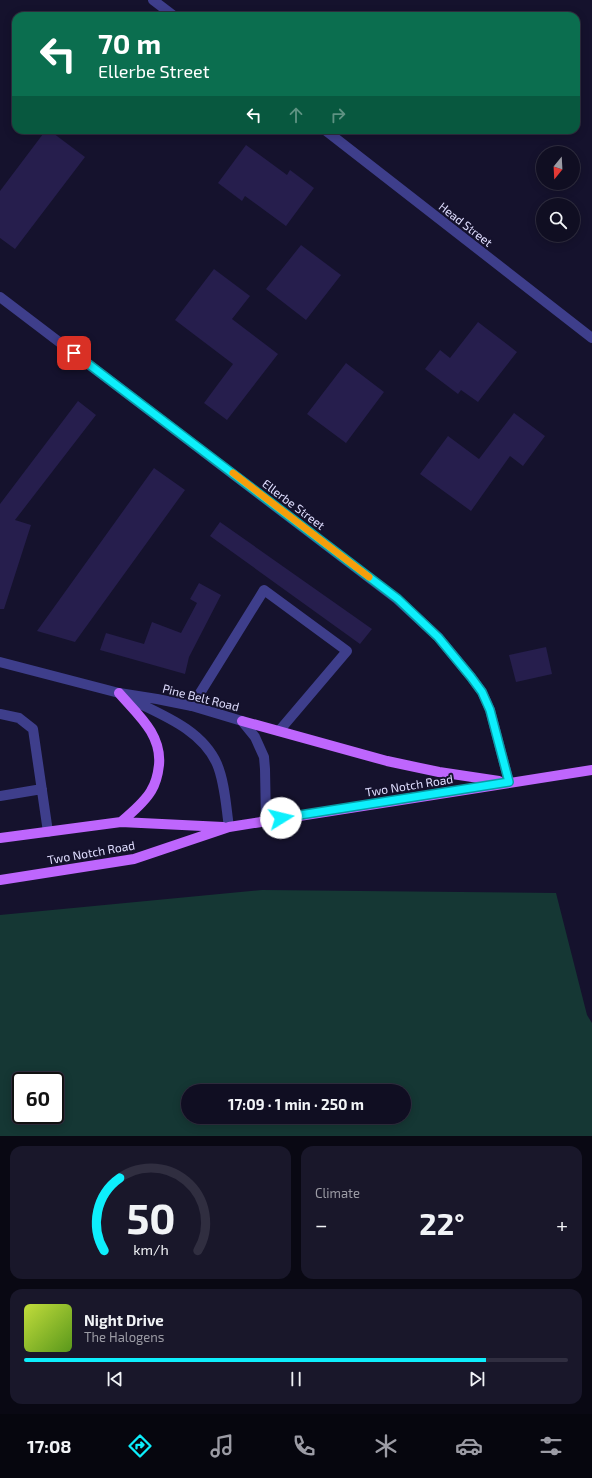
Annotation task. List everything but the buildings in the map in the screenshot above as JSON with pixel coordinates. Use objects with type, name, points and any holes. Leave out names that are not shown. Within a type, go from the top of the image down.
[{"type":"main road","points":[[119,693],[146,724],[154,736],[159,748],[160,758],[158,773],[150,792],[121,822]]},
{"type":"main road","points":[[242,721],[387,761],[439,772],[509,782]]},
{"type":"main road","name":"Two Notch Road","points":[[0,880],[134,859],[229,827],[592,770]]},
{"type":"main road","name":"Two Notch Road","points":[[0,838],[121,822],[229,827]]},
{"type":"street","points":[[152,0],[168,12]]},
{"type":"street","name":"Head Street","points":[[330,134],[592,338]]},
{"type":"street","name":"Ellerbe Street","points":[[0,297],[398,599],[423,621],[454,654],[482,692],[490,710],[509,782]]},
{"type":"street","points":[[192,706],[264,590],[347,651],[279,731]]},
{"type":"street","name":"Pine Belt Road","points":[[0,662],[119,693],[192,706],[242,721],[254,737],[264,757],[266,821]]},
{"type":"street","name":"Pine Belt Road","points":[[119,693],[180,726],[195,735],[204,744],[217,765],[222,779],[229,827]]},
{"type":"street","points":[[0,714],[19,718],[33,729],[48,832]]},
{"type":"street","points":[[0,796],[42,789]]},
{"type":"green space","points":[[262,890],[556,893],[587,1015],[592,1023],[592,1136],[0,1136],[0,915]]},
{"type":"slow traffic","points":[[233,473],[369,577]]},
{"type":"route","points":[[74,353],[398,599],[423,621],[454,654],[482,692],[490,710],[509,782],[281,818]]}]
